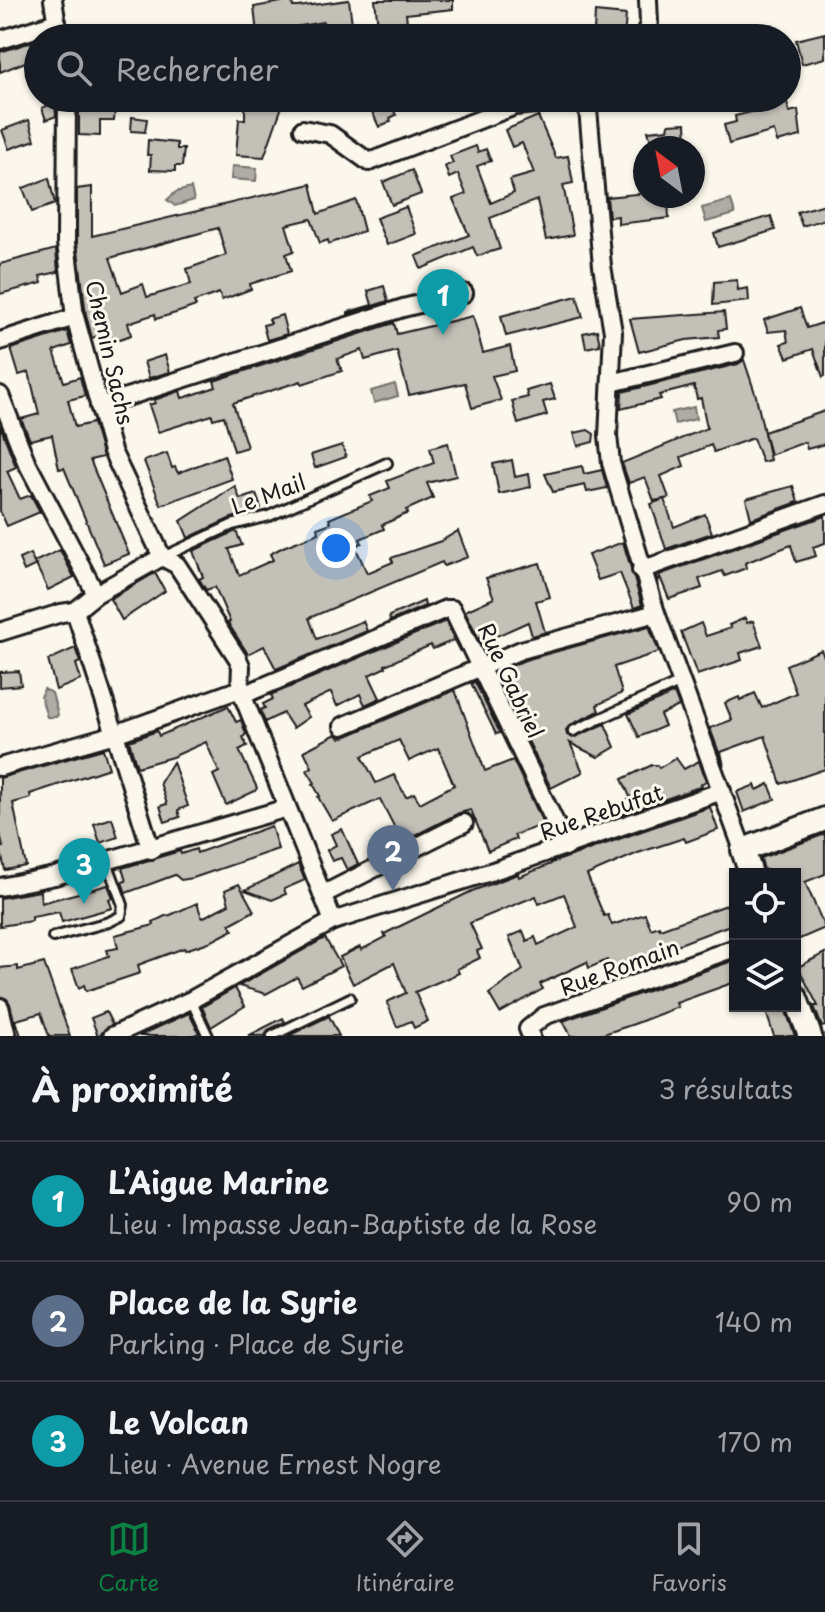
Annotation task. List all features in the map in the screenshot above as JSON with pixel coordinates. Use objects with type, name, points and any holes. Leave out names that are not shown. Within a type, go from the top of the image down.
[{"type":"main road","points":[[749,868],[743,850],[825,819]]},
{"type":"main road","points":[[801,1012],[810,1036]]},
{"type":"street","points":[[53,0],[57,24]]},
{"type":"street","points":[[648,0],[649,24]]},
{"type":"street","points":[[0,40],[24,36]]},
{"type":"street","name":"Chemin Sachs","points":[[67,112],[66,243],[75,317],[115,460],[162,557],[177,565],[238,659],[241,692],[333,921]]},
{"type":"street","points":[[303,129],[330,134],[369,162],[499,112]]},
{"type":"street","points":[[588,112],[602,266],[613,332],[610,456],[641,570],[743,850]]},
{"type":"street","points":[[99,406],[403,308],[464,293]]},
{"type":"street","points":[[0,341],[75,317]]},
{"type":"street","points":[[611,383],[735,353]]},
{"type":"street","points":[[2,406],[26,461],[96,594]]},
{"type":"street","points":[[641,570],[825,504]]},
{"type":"street","points":[[0,632],[75,611],[96,594],[162,557]]},
{"type":"street","name":"Rue Gabriel","points":[[0,767],[115,734],[241,692],[446,609],[455,612],[567,847]]},
{"type":"street","points":[[75,611],[151,850]]},
{"type":"street","points":[[343,726],[533,646],[656,613]]},
{"type":"street","name":"Rue Rebufat","points":[[112,1036],[191,1000],[333,921],[567,847],[722,791]]},
{"type":"street","points":[[0,887],[44,879],[151,850],[287,808]]},
{"type":"street","points":[[322,895],[464,823]]},
{"type":"street","name":"Rue Romain","points":[[531,1036],[528,1029],[544,1016],[729,950]]},
{"type":"street","points":[[0,1007],[6,1036]]},
{"type":"lane","name":"Le Mail","points":[[162,557],[232,525],[269,516],[387,463]]},
{"type":"lane","points":[[573,731],[681,682]]},
{"type":"lane","points":[[53,937],[121,916],[123,905],[107,862]]},
{"type":"lane","points":[[272,1036],[350,998]]},
{"type":"lane","points":[[191,1000],[208,1036]]},
{"type":"shaded area","points":[[232,166],[257,168],[256,181],[231,179]]},
{"type":"shaded area","points":[[191,188],[194,200],[175,206],[167,200],[176,192]]},
{"type":"shaded area","points":[[731,200],[735,214],[706,222],[702,208]]},
{"type":"shaded area","points":[[395,384],[398,396],[374,403],[371,391]]},
{"type":"shaded area","points":[[694,407],[696,419],[675,424],[672,412]]},
{"type":"shaded area","points":[[44,689],[52,693],[56,717],[47,717],[41,697]]},
{"type":"building","points":[[292,0],[293,7],[298,7],[349,0],[352,24],[256,24],[254,7]]},
{"type":"building","points":[[375,0],[453,0],[453,9],[406,14],[407,21],[378,24]]},
{"type":"building","points":[[595,12],[626,15],[625,24],[594,24]]},
{"type":"building","points":[[825,33],[825,58],[802,64],[801,39]]},
{"type":"building","points":[[24,44],[24,63],[0,72],[0,52]]},
{"type":"building","points":[[43,112],[56,112],[56,116],[46,120]]},
{"type":"building","points":[[79,112],[115,112],[114,121],[100,121],[100,136],[79,135]]},
{"type":"building","points":[[245,112],[280,112],[264,157],[236,155],[239,119],[245,120]]},
{"type":"building","points":[[372,112],[395,112],[396,115],[390,118],[391,121],[379,127]]},
{"type":"building","points":[[751,112],[798,112],[801,136],[777,142],[774,131],[729,144],[724,125],[736,122],[735,116]]},
{"type":"building","points":[[538,116],[556,158],[568,156],[573,183],[563,185],[573,235],[546,240],[537,200],[490,218],[500,249],[477,256],[473,247],[421,269],[416,256],[469,235],[453,199],[466,194],[458,174],[449,178],[445,166],[453,163],[450,156],[476,146],[478,152],[486,149],[491,161],[477,166],[491,203],[514,193],[510,180],[534,173],[522,143],[512,147],[505,130]]},
{"type":"building","points":[[132,117],[147,119],[145,132],[131,131]]},
{"type":"building","points":[[29,120],[35,140],[9,149],[2,130]]},
{"type":"building","points":[[686,123],[687,136],[649,136],[648,131],[668,129],[669,124]]},
{"type":"building","points":[[148,140],[177,143],[177,149],[184,149],[182,166],[175,166],[175,171],[150,170]]},
{"type":"building","points":[[412,170],[421,194],[392,205],[383,182]]},
{"type":"building","points":[[49,178],[55,204],[32,212],[23,188]]},
{"type":"building","points":[[311,184],[318,214],[356,200],[364,231],[329,244],[328,240],[320,243],[311,219],[286,225],[294,251],[286,254],[291,271],[250,284],[251,289],[222,300],[219,293],[194,302],[196,306],[179,312],[156,319],[155,314],[128,323],[131,335],[106,344],[101,335],[92,338],[86,315],[77,242],[77,189],[92,187],[92,236]],"holes":[[[218,228],[226,255],[187,269],[191,284],[147,297],[143,284],[122,292],[110,258]]]},
{"type":"building","points":[[633,194],[633,208],[668,208],[669,218],[618,224],[618,216],[609,217],[607,197]]},
{"type":"building","points":[[825,204],[825,219],[802,226],[797,212]]},
{"type":"building","points":[[406,207],[416,234],[387,245],[376,218]]},
{"type":"building","points":[[771,216],[775,230],[718,247],[714,233]]},
{"type":"building","points":[[56,249],[58,272],[40,276],[42,283],[0,294],[0,264]]},
{"type":"building","points":[[737,280],[738,290],[748,288],[749,301],[713,305],[714,282]]},
{"type":"building","points":[[384,286],[388,301],[348,314],[372,305],[368,291]]},
{"type":"building","points":[[577,296],[583,317],[506,336],[501,316]]},
{"type":"building","points":[[800,308],[807,328],[825,322],[823,377],[813,349],[787,358],[781,344],[788,342],[786,330],[768,332],[764,320]]},
{"type":"building","points":[[724,312],[726,329],[718,330],[719,337],[686,340],[639,352],[630,319]]},
{"type":"building","points":[[282,315],[287,334],[267,340],[263,325],[271,323],[269,319]]},
{"type":"building","points":[[473,316],[483,353],[510,346],[515,371],[492,376],[501,400],[472,408],[465,383],[409,395],[397,351],[365,360],[362,350],[337,359],[342,371],[233,403],[247,447],[234,451],[224,416],[213,419],[212,415],[158,432],[149,405],[155,403],[154,400],[180,391],[182,398],[216,387],[214,381],[394,323],[397,334]]},
{"type":"building","points":[[597,330],[600,345],[586,348],[583,333]]},
{"type":"building","points":[[67,331],[71,345],[54,351],[64,382],[80,377],[85,396],[68,400],[75,427],[93,423],[103,457],[90,460],[129,554],[104,564],[64,468],[59,469],[52,435],[30,440],[21,419],[39,414],[29,372],[19,375],[11,349]]},
{"type":"building","points":[[165,355],[170,372],[149,378],[144,362]]},
{"type":"building","points":[[744,360],[756,396],[770,460],[762,462],[753,438],[714,452],[711,445],[681,457],[684,466],[661,476],[669,498],[654,501],[645,477],[629,483],[622,463],[707,428],[701,398],[697,399],[694,386],[659,395],[661,399],[621,409],[622,392]]},
{"type":"building","points":[[550,384],[555,399],[543,402],[547,415],[518,424],[512,401],[528,397],[526,391]]},
{"type":"building","points":[[825,411],[825,444],[807,449],[805,442],[770,455],[764,432]]},
{"type":"building","points":[[0,425],[16,467],[7,471],[20,499],[31,495],[40,512],[7,526],[0,511]]},
{"type":"building","points":[[588,430],[594,434],[593,442],[578,446],[574,433]]},
{"type":"building","points":[[448,443],[456,476],[427,483],[433,498],[406,510],[408,513],[382,525],[384,529],[360,539],[362,543],[355,546],[367,573],[393,562],[391,558],[441,541],[458,531],[468,557],[444,566],[442,562],[309,618],[317,639],[363,621],[367,631],[276,669],[264,646],[248,654],[228,623],[215,587],[206,590],[199,579],[203,577],[193,551],[236,531],[242,545],[229,549],[239,575],[273,560],[270,554],[283,547],[319,533],[317,528],[331,523],[329,519],[372,501],[370,496],[390,488],[387,481],[434,463],[430,448]]},
{"type":"building","points":[[342,445],[346,457],[315,468],[311,455]]},
{"type":"building","points":[[167,453],[172,468],[175,467],[178,473],[224,455],[232,479],[161,505],[144,461]]},
{"type":"building","points":[[512,460],[515,477],[529,474],[531,487],[499,494],[493,464]]},
{"type":"building","points":[[582,466],[584,474],[602,470],[607,488],[587,492],[585,485],[553,492],[545,474]]},
{"type":"building","points":[[235,486],[240,499],[256,494],[261,508],[188,538],[181,521]]},
{"type":"building","points":[[793,486],[798,502],[751,519],[746,499]]},
{"type":"building","points":[[664,499],[674,527],[705,514],[712,533],[666,549],[651,504]]},
{"type":"building","points":[[825,516],[825,543],[813,547],[816,556],[796,562],[791,545],[745,563],[746,568],[725,576],[722,571],[699,579],[702,588],[669,599],[660,577],[658,582],[656,576]]},
{"type":"building","points":[[623,542],[642,605],[634,608],[620,573],[598,580],[588,555]]},
{"type":"building","points":[[60,550],[74,577],[48,590],[36,565],[24,571],[19,559],[30,554],[35,565],[34,562]]},
{"type":"building","points":[[540,563],[550,597],[536,601],[545,632],[550,631],[532,636],[528,622],[481,643],[465,611],[494,598],[486,578]]},
{"type":"building","points":[[155,573],[165,591],[122,620],[110,599]]},
{"type":"building","points":[[424,601],[425,606],[390,621],[389,616]]},
{"type":"building","points":[[745,618],[747,623],[753,621],[762,646],[740,653],[742,660],[697,675],[681,632],[701,623],[706,636],[731,628],[729,625]]},
{"type":"building","points":[[446,621],[460,652],[454,640],[433,649],[431,645],[385,665],[369,675],[380,698],[365,705],[360,694],[337,706],[331,692],[302,706],[309,717],[293,728],[283,713],[265,722],[260,710],[265,708],[263,704],[273,699],[271,695]]},
{"type":"building","points":[[649,626],[659,652],[614,667],[622,693],[597,705],[599,711],[566,730],[567,735],[573,738],[605,724],[615,747],[598,757],[570,743],[583,772],[551,788],[495,673],[525,660]]},
{"type":"building","points":[[75,648],[81,680],[56,690],[48,660]]},
{"type":"building","points":[[821,650],[825,658],[825,769],[781,784],[765,736],[721,752],[724,766],[710,728],[732,720],[725,703],[755,693],[762,708],[796,693],[786,665]]},
{"type":"building","points":[[19,671],[21,685],[0,687],[0,672]]},
{"type":"building","points":[[475,682],[500,733],[496,734],[471,683]]},
{"type":"building","points":[[455,690],[485,771],[513,760],[551,839],[545,841],[539,826],[514,835],[516,839],[488,851],[471,810],[402,842],[380,799],[332,821],[307,770],[312,767],[304,751],[336,734],[340,738]],"holes":[[[399,740],[409,761],[438,748],[454,785],[420,803],[414,793],[406,797],[394,775],[376,783],[362,756]]]},
{"type":"building","points":[[674,693],[679,706],[660,715],[665,726],[639,737],[628,714]]},
{"type":"building","points":[[228,706],[236,722],[241,720],[246,734],[243,737],[247,746],[239,750],[257,788],[255,791],[226,805],[213,775],[219,772],[206,742],[172,757],[137,767],[129,741],[157,731],[159,736]]},
{"type":"building","points":[[103,749],[109,768],[30,794],[31,798],[13,803],[26,866],[5,870],[0,848],[3,847],[0,778]]},
{"type":"building","points":[[676,758],[684,769],[699,761],[706,781],[702,786],[624,814],[620,803],[631,799],[622,779],[652,765],[659,768]]},
{"type":"building","points":[[173,762],[188,806],[178,810],[180,817],[165,822],[160,806],[167,804],[160,783]]},
{"type":"building","points":[[769,784],[775,799],[744,812],[737,792],[755,785],[757,790]]},
{"type":"building","points":[[710,807],[718,830],[686,842],[684,838],[638,853],[587,875],[604,916],[608,915],[612,925],[645,914],[651,929],[659,926],[660,929],[729,904],[729,925],[611,970],[607,960],[589,968],[587,962],[540,984],[543,989],[500,1013],[489,994],[523,970],[509,937],[523,931],[527,941],[535,937],[538,945],[577,927],[564,894],[539,904],[536,896],[470,923],[482,949],[477,951],[480,958],[457,969],[459,973],[415,992],[428,1021],[414,1028],[411,1021],[397,1027],[387,1002],[406,993],[394,963],[353,984],[340,957],[360,947],[361,950],[386,937],[384,934],[472,891],[518,874],[519,877]]},
{"type":"building","points":[[112,818],[118,837],[100,843],[94,824]]},
{"type":"building","points":[[271,826],[278,849],[193,878],[181,880],[175,875],[126,893],[122,868],[180,851],[181,854],[196,849],[197,853]]},
{"type":"building","points":[[342,829],[358,864],[347,870],[341,858],[332,861],[327,850],[336,845],[331,834]]},
{"type":"building","points":[[825,834],[825,874],[805,882],[825,928],[801,938],[801,868],[763,868],[761,858]]},
{"type":"building","points":[[298,864],[305,880],[284,889],[286,894],[272,900],[245,890]]},
{"type":"building","points":[[239,884],[254,911],[230,924],[233,930],[212,941],[138,965],[140,973],[86,991],[84,985],[79,988],[72,969],[109,956],[107,950],[118,948],[115,935],[154,925],[153,922],[197,903],[202,918],[229,904],[225,890]]},
{"type":"building","points":[[108,885],[113,898],[109,899],[112,908],[62,922],[59,912],[32,917],[32,921],[0,926],[0,898],[40,891],[41,903]]},
{"type":"building","points":[[325,938],[341,966],[302,986],[297,977],[266,994],[239,986]]},
{"type":"building","points":[[825,953],[825,1026],[822,1027],[814,1006],[818,1006],[801,973],[801,965]]},
{"type":"building","points":[[729,962],[729,984],[676,1003],[678,1007],[634,1024],[598,1036],[571,1036],[563,1021]]},
{"type":"building","points":[[44,963],[70,1036],[49,1036],[41,1013],[16,1020],[21,1036],[18,1036],[10,1004],[0,996],[0,968],[18,966],[18,970]]},
{"type":"building","points":[[235,988],[245,1006],[211,1027],[202,1007]]},
{"type":"building","points":[[106,1012],[112,1024],[98,1036],[91,1018]]},
{"type":"building","points":[[766,1012],[786,1012],[795,1036],[774,1036]]},
{"type":"building","points":[[189,1013],[199,1033],[192,1036],[139,1036]]},
{"type":"building","points":[[329,1016],[339,1036],[288,1036]]},
{"type":"building","points":[[283,1018],[285,1022],[268,1030],[265,1036],[248,1036]]},
{"type":"place","name":"L’Aigue Marine","points":[[443,335]]},
{"type":"place","name":"Place de la Syrie","points":[[393,891]]},
{"type":"place","name":"Le Volcan","points":[[84,904]]}]
